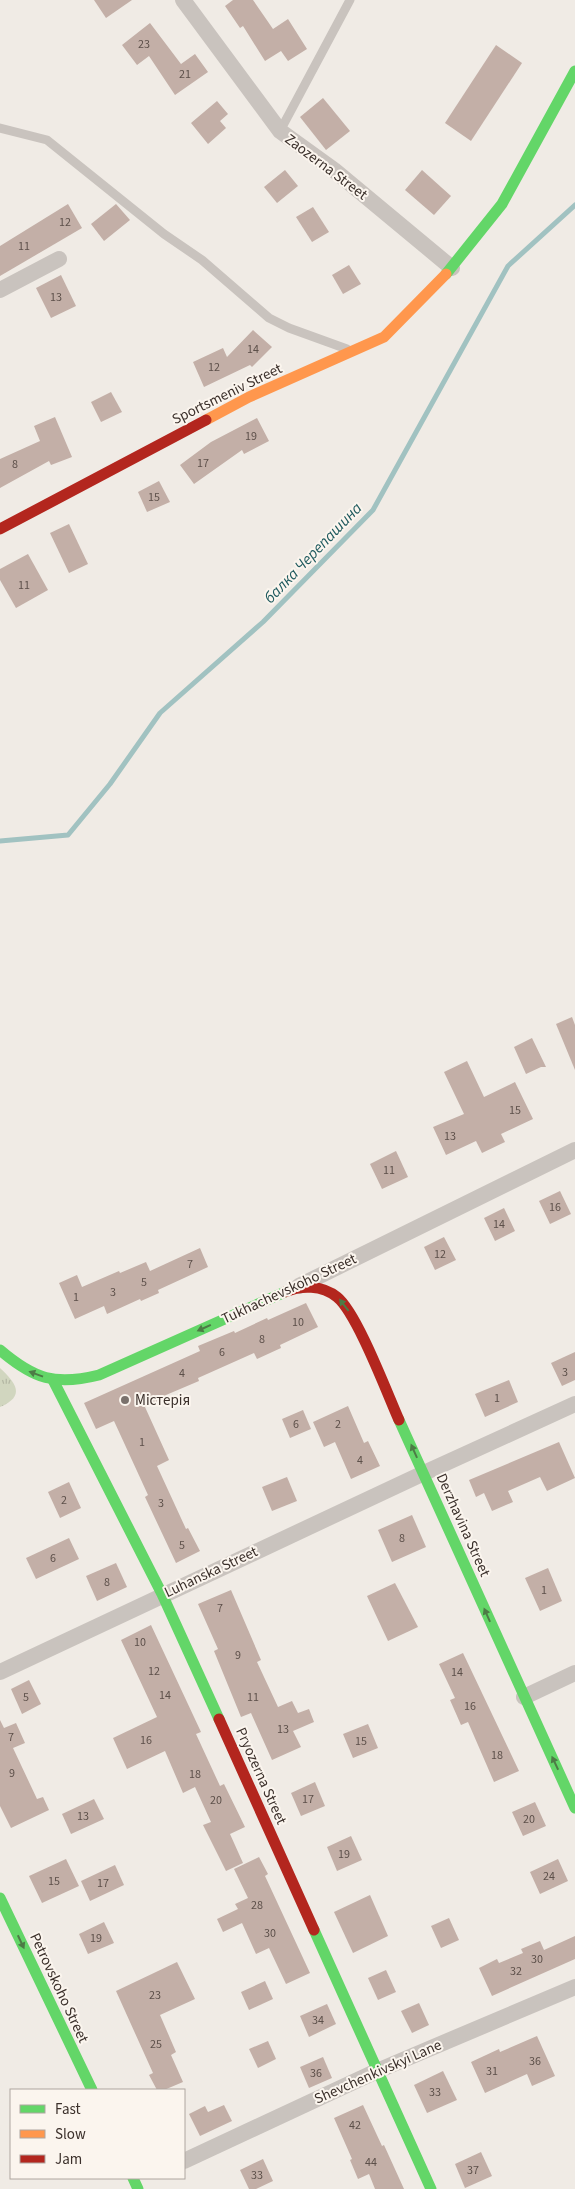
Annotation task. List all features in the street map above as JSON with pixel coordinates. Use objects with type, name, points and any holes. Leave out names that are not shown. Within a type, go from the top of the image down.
[{"type":"street","name":"Zaozerna Street","points":[[183,0],[280,131],[334,170],[452,268]]},
{"type":"street","name":"Sportsmeniv Street","points":[[0,528],[249,398],[384,337],[452,268],[502,204],[575,71]]},
{"type":"street","points":[[0,290],[59,259]]},
{"type":"street","name":"Tukhachevskoho Street","points":[[0,1350],[21,1368],[53,1380],[76,1381],[99,1375],[297,1287],[575,1150]]},
{"type":"street","name":"Derzhavina Street","points":[[297,1287],[312,1287],[326,1290],[345,1303],[575,1808]]},
{"type":"street","name":"Pryozerna Street","points":[[53,1380],[162,1594],[431,2189]]},
{"type":"street","name":"Luhanska Street","points":[[0,1672],[162,1594],[575,1404]]},
{"type":"street","points":[[524,1697],[575,1673]]},
{"type":"street","name":"Petrovskoho Street","points":[[0,1898],[92,2089]]},
{"type":"street","name":"Shevchenkivskyi Lane","points":[[185,2161],[377,2071],[575,1987]]},
{"type":"lane","points":[[280,131],[350,0]]},
{"type":"lane","points":[[0,128],[48,140],[164,234],[202,260],[269,318],[289,328],[352,351]]},
{"type":"green space","points":[[0,1368],[14,1384],[16,1394],[8,1403],[0,1407]]},
{"type":"building","points":[[94,0],[132,0],[106,18]]},
{"type":"building","points":[[233,0],[253,0],[273,29],[288,19],[307,49],[288,61],[281,51],[265,61],[243,26],[240,28],[225,6]]},
{"type":"building","points":[[150,23],[181,64],[195,54],[208,72],[175,95],[149,56],[137,65],[122,45]]},
{"type":"building","points":[[496,45],[522,63],[471,141],[445,123]]},
{"type":"building","points":[[323,98],[350,131],[326,150],[300,117]]},
{"type":"building","points":[[217,101],[228,114],[220,121],[226,128],[208,144],[191,123]]},
{"type":"building","points":[[285,170],[298,186],[277,203],[264,187]]},
{"type":"building","points":[[422,170],[451,196],[434,215],[405,190]]},
{"type":"building","points":[[68,204],[82,228],[0,276],[0,246]]},
{"type":"building","points":[[116,204],[130,220],[104,241],[91,224]]},
{"type":"building","points":[[313,207],[329,232],[312,242],[296,217]]},
{"type":"building","points":[[349,265],[361,284],[343,294],[332,275]]},
{"type":"building","points":[[61,275],[76,306],[51,318],[36,288]]},
{"type":"building","points":[[253,330],[272,347],[252,367],[250,365],[204,387],[193,362],[223,348],[227,357]]},
{"type":"building","points":[[111,392],[122,412],[101,422],[91,402]]},
{"type":"building","points":[[55,417],[72,457],[51,465],[49,461],[0,488],[0,459],[40,441],[34,426]]},
{"type":"building","points":[[257,418],[269,441],[244,454],[242,450],[194,484],[180,465],[211,442]]},
{"type":"building","points":[[159,481],[170,502],[147,512],[138,492]]},
{"type":"building","points":[[69,524],[88,564],[69,573],[50,533]]},
{"type":"building","points":[[28,554],[48,590],[16,608],[0,580],[0,569]]},
{"type":"building","points":[[572,1017],[575,1025],[575,1070],[556,1024]]},
{"type":"building","points":[[532,1038],[546,1067],[541,1067],[526,1074],[514,1047]]},
{"type":"building","points":[[467,1061],[484,1097],[515,1082],[533,1119],[501,1134],[505,1142],[482,1153],[476,1141],[446,1155],[433,1127],[464,1114],[444,1072]]},
{"type":"building","points":[[396,1151],[408,1177],[382,1189],[370,1164]]},
{"type":"building","points":[[560,1191],[571,1214],[550,1224],[539,1201]]},
{"type":"building","points":[[504,1208],[515,1231],[495,1241],[484,1218]]},
{"type":"building","points":[[444,1237],[456,1260],[435,1270],[424,1247]]},
{"type":"building","points":[[200,1248],[208,1267],[158,1290],[159,1293],[141,1301],[140,1299],[107,1314],[104,1306],[75,1319],[59,1283],[77,1275],[82,1287],[146,1262],[150,1271]]},
{"type":"building","points":[[306,1303],[318,1327],[280,1345],[281,1348],[257,1359],[254,1353],[198,1378],[199,1381],[166,1395],[167,1397],[145,1407],[169,1460],[157,1466],[186,1529],[188,1528],[200,1551],[176,1563],[145,1497],[148,1495],[114,1421],[96,1429],[84,1403],[200,1351],[198,1346],[234,1331],[235,1333],[267,1318],[268,1320]]},
{"type":"building","points":[[575,1352],[575,1380],[562,1386],[551,1363]]},
{"type":"building","points":[[509,1380],[518,1402],[485,1417],[475,1394]]},
{"type":"building","points":[[348,1406],[364,1443],[368,1441],[380,1466],[351,1479],[335,1442],[324,1447],[313,1422]]},
{"type":"building","points":[[303,1410],[311,1429],[290,1438],[282,1419]]},
{"type":"building","points":[[559,1442],[575,1478],[547,1491],[540,1477],[508,1491],[513,1502],[492,1511],[484,1493],[476,1497],[469,1480]]},
{"type":"building","points":[[287,1477],[297,1501],[272,1511],[262,1487]]},
{"type":"building","points":[[69,1482],[81,1508],[60,1518],[48,1492]]},
{"type":"building","points":[[412,1515],[426,1547],[392,1562],[378,1530]]},
{"type":"building","points":[[69,1538],[79,1559],[36,1579],[26,1558]]},
{"type":"building","points":[[116,1563],[127,1587],[97,1601],[86,1576]]},
{"type":"building","points":[[548,1568],[562,1601],[540,1611],[525,1578]]},
{"type":"building","points":[[395,1583],[418,1627],[388,1641],[367,1596]]},
{"type":"building","points":[[231,1590],[261,1660],[257,1662],[278,1707],[292,1701],[298,1713],[309,1709],[314,1722],[293,1731],[301,1747],[272,1760],[251,1713],[241,1717],[214,1651],[218,1649],[198,1604]]},
{"type":"building","points":[[151,1625],[201,1732],[196,1734],[220,1786],[224,1784],[245,1827],[230,1834],[243,1863],[226,1871],[203,1825],[211,1822],[195,1787],[183,1793],[165,1751],[127,1769],[113,1738],[157,1717],[121,1640]]},
{"type":"building","points":[[463,1653],[519,1771],[494,1782],[468,1722],[461,1725],[450,1700],[455,1698],[439,1664]]},
{"type":"building","points":[[29,1680],[41,1704],[22,1714],[11,1689]]},
{"type":"building","points":[[0,1720],[4,1728],[16,1723],[25,1743],[13,1748],[37,1799],[43,1797],[49,1810],[11,1828],[0,1806]]},
{"type":"building","points":[[368,1724],[378,1748],[353,1758],[343,1734]]},
{"type":"building","points":[[315,1782],[325,1806],[301,1816],[291,1793]]},
{"type":"building","points":[[94,1799],[104,1819],[71,1834],[62,1814]]},
{"type":"building","points":[[535,1802],[546,1826],[523,1836],[512,1812]]},
{"type":"building","points":[[351,1836],[362,1860],[337,1871],[327,1847]]},
{"type":"building","points":[[259,1857],[268,1874],[265,1876],[310,1973],[286,1984],[269,1948],[256,1954],[242,1923],[223,1932],[217,1919],[238,1909],[235,1904],[248,1898],[234,1869]]},
{"type":"building","points":[[66,1859],[79,1886],[42,1903],[29,1876]]},
{"type":"building","points":[[558,1859],[568,1881],[540,1894],[530,1872]]},
{"type":"building","points":[[115,1865],[124,1885],[90,1901],[81,1881]]},
{"type":"building","points":[[370,1895],[388,1936],[353,1953],[334,1912]]},
{"type":"building","points":[[449,1918],[459,1940],[441,1948],[431,1926]]},
{"type":"building","points":[[104,1922],[114,1943],[88,1954],[79,1934]]},
{"type":"building","points":[[575,1936],[575,1959],[492,1996],[479,1968],[497,1959],[499,1963],[523,1953],[521,1949],[540,1941],[544,1950]]},
{"type":"building","points":[[177,1962],[195,1999],[160,2015],[176,2052],[171,2055],[183,2082],[166,2089],[156,2089],[149,2075],[153,2073],[116,1991]]},
{"type":"building","points":[[386,1970],[396,1992],[378,2000],[368,1978]]},
{"type":"building","points":[[265,1981],[273,1999],[249,2010],[241,1992]]},
{"type":"building","points":[[419,2003],[429,2025],[412,2033],[401,2011]]},
{"type":"building","points":[[327,2004],[336,2024],[309,2037],[300,2016]]},
{"type":"building","points":[[537,2036],[555,2076],[532,2086],[527,2074],[485,2093],[471,2062],[499,2049],[500,2052]]},
{"type":"building","points":[[268,2041],[276,2059],[258,2068],[249,2049]]},
{"type":"building","points":[[323,2057],[332,2078],[309,2088],[300,2067]]},
{"type":"building","points":[[443,2071],[457,2100],[427,2113],[414,2085]]},
{"type":"building","points":[[224,2105],[232,2121],[200,2136],[189,2114],[205,2106],[208,2112]]},
{"type":"building","points":[[363,2105],[404,2189],[375,2189],[369,2174],[358,2179],[350,2160],[352,2159],[334,2118]]},
{"type":"building","points":[[481,2152],[492,2176],[465,2188],[455,2164]]},
{"type":"building","points":[[263,2159],[273,2181],[256,2189],[249,2189],[240,2170]]},
{"type":"waterway","name":"балка Черепашина","points":[[0,841],[68,835],[110,784],[160,713],[263,622],[373,510],[508,266],[575,205]]},
{"type":"traffic: fast","points":[[446,274],[502,204],[575,71]]},
{"type":"traffic: fast","points":[[0,1350],[24,1368],[46,1378],[70,1380],[99,1375],[285,1292]]},
{"type":"traffic: fast","points":[[53,1380],[162,1594],[219,1719]]},
{"type":"traffic: fast","points":[[399,1420],[575,1808]]},
{"type":"traffic: fast","points":[[0,1898],[92,2089]]},
{"type":"traffic: fast","points":[[314,1930],[431,2189]]},
{"type":"traffic: fast","points":[[133,2179],[138,2189]]},
{"type":"traffic: slow","points":[[206,420],[249,397],[384,337],[446,274]]},
{"type":"traffic: jam","points":[[0,529],[206,420]]},
{"type":"traffic: jam","points":[[285,1292],[311,1287],[325,1290],[337,1297],[345,1306],[362,1336],[399,1420]]},
{"type":"traffic: jam","points":[[219,1719],[314,1930]]},
{"type":"place","name":"Містерія","points":[[125,1400]]}]
